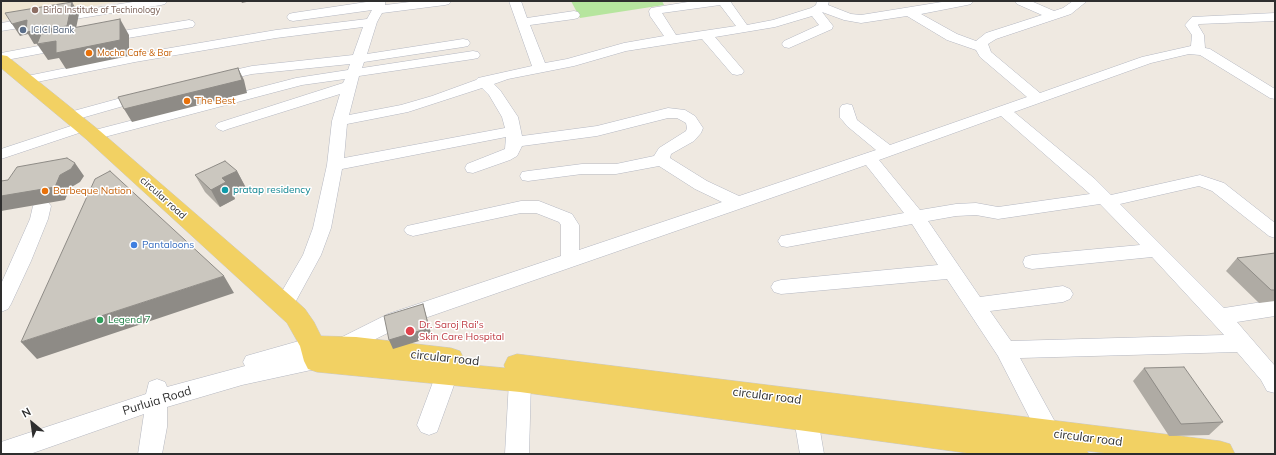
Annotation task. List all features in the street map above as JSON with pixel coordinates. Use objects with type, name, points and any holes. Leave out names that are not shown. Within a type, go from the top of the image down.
[{"type":"main road","name":"circular road","points":[[1,60],[83,126],[284,305],[296,316],[323,352],[447,374],[520,381],[806,419],[1065,449],[1220,454]]},
{"type":"main road","name":"circular road","points":[[323,352],[356,348],[549,369],[802,400],[1065,449]]},
{"type":"street","points":[[1,26],[145,1]]},
{"type":"street","points":[[1,26],[161,1]]},
{"type":"street","points":[[293,17],[376,10],[445,1]]},
{"type":"street","points":[[515,1],[540,68]]},
{"type":"street","points":[[673,39],[656,16],[655,12],[663,9],[720,1]]},
{"type":"street","points":[[724,1],[744,29]]},
{"type":"street","points":[[340,121],[403,109],[459,91],[482,81],[504,74],[569,63],[624,47],[775,23],[820,6],[861,19],[909,12],[947,3],[966,1]]},
{"type":"street","points":[[1021,1],[1053,15]]},
{"type":"street","points":[[1037,98],[985,54],[982,43],[991,36],[1067,11],[1081,1]]},
{"type":"street","points":[[789,44],[827,26],[820,6]]},
{"type":"street","points":[[174,51],[276,34],[376,10]]},
{"type":"street","points":[[284,305],[312,255],[322,228],[336,165],[340,121],[358,59],[376,10]]},
{"type":"street","points":[[909,12],[952,37],[982,47]]},
{"type":"street","points":[[523,22],[574,15]]},
{"type":"street","points":[[1275,17],[1196,20],[1191,25],[1198,35],[1198,50],[1205,52],[1275,95]]},
{"type":"street","points":[[94,40],[189,24]]},
{"type":"street","points":[[32,85],[165,64],[171,61],[174,51],[170,42],[174,40],[258,25]]},
{"type":"street","points":[[706,34],[736,72]]},
{"type":"street","points":[[1,56],[79,42]]},
{"type":"street","points":[[206,80],[252,70],[358,59],[463,43]]},
{"type":"street","name":"Purluia Road","points":[[1,441],[157,394],[242,376],[323,352],[395,320],[570,259],[888,152],[1002,110],[1147,60],[1189,50],[1198,50]]},
{"type":"street","points":[[223,126],[352,80],[472,56]]},
{"type":"street","points":[[83,126],[301,81],[352,80]]},
{"type":"street","points":[[473,168],[504,156],[511,152],[514,147],[514,136],[510,117],[501,101],[482,81]]},
{"type":"street","points":[[1,154],[83,126],[158,93]]},
{"type":"street","points":[[847,108],[848,118],[852,123],[888,152]]},
{"type":"street","points":[[1002,110],[1074,169],[1156,250],[1220,317],[1243,343],[1275,384]]},
{"type":"street","points":[[336,165],[514,136],[597,131],[675,112],[685,116],[693,123],[695,128],[693,133],[665,152],[662,156],[662,160]]},
{"type":"street","points":[[869,158],[916,217],[952,270],[1005,350],[1065,449]]},
{"type":"street","points":[[528,176],[582,169],[616,168],[662,160],[701,185],[738,203]]},
{"type":"street","points":[[787,241],[916,217],[967,210],[1006,212],[1106,200],[1200,180],[1218,187],[1275,232]]},
{"type":"street","points":[[1,304],[22,261],[39,219],[42,206]]},
{"type":"street","points":[[413,230],[521,207],[539,207],[566,218],[570,225],[570,259]]},
{"type":"street","points":[[1032,262],[1156,250]]},
{"type":"street","points":[[781,287],[952,270]]},
{"type":"street","points":[[976,306],[1063,294]]},
{"type":"street","points":[[1220,317],[1275,308]]},
{"type":"street","points":[[1005,350],[1243,343]]},
{"type":"street","points":[[429,425],[447,374]]},
{"type":"street","points":[[517,454],[520,381]]},
{"type":"street","points":[[150,454],[155,427],[157,394]]},
{"type":"street","name":"Purluia Road","points":[[1,453],[157,394]]},
{"type":"street","points":[[806,419],[812,454]]},
{"type":"shaded area","name":"Birla Institute of Techinology","points":[[1,1],[122,1],[1,20]]},
{"type":"green space","points":[[571,1],[662,1],[664,5],[580,18]]},
{"type":"building","points":[[72,2],[67,26],[26,32],[27,20],[12,24],[5,13]]},
{"type":"building","points":[[120,19],[120,40],[56,53],[56,41],[37,44],[41,34]]},
{"type":"building","points":[[238,68],[242,80],[124,109],[118,97]]},
{"type":"building","points":[[67,158],[75,163],[71,169],[60,175],[55,187],[1,196],[1,181],[8,180],[17,167]]},
{"type":"building","points":[[225,161],[237,171],[222,178],[226,182],[211,190],[195,175]]},
{"type":"building","name":"Pantaloons","points":[[110,171],[224,276],[21,342],[95,179]]},
{"type":"building","points":[[1275,253],[1275,290],[1271,290],[1237,258]]},
{"type":"building","points":[[423,304],[429,328],[389,340],[384,316]]},
{"type":"building","points":[[1184,367],[1223,422],[1181,424],[1144,368]]},
{"type":"place","name":"Birla Institute of Techinology","points":[[35,10]]},
{"type":"place","name":"ICICI Bank","points":[[23,30]]},
{"type":"place","name":"Mocha Cafe & Bar","points":[[89,53]]},
{"type":"place","name":"The Best","points":[[187,101]]},
{"type":"place","name":"pratap residency","points":[[225,190]]},
{"type":"place","name":"Barbeque Nation","points":[[45,191]]},
{"type":"place","name":"Pantaloons","points":[[134,245]]},
{"type":"place","name":"Legend 7","points":[[100,320]]},
{"type":"place","name":"Dr. Saroj Rai's Skin Care Hospital","points":[[410,331]]}]
